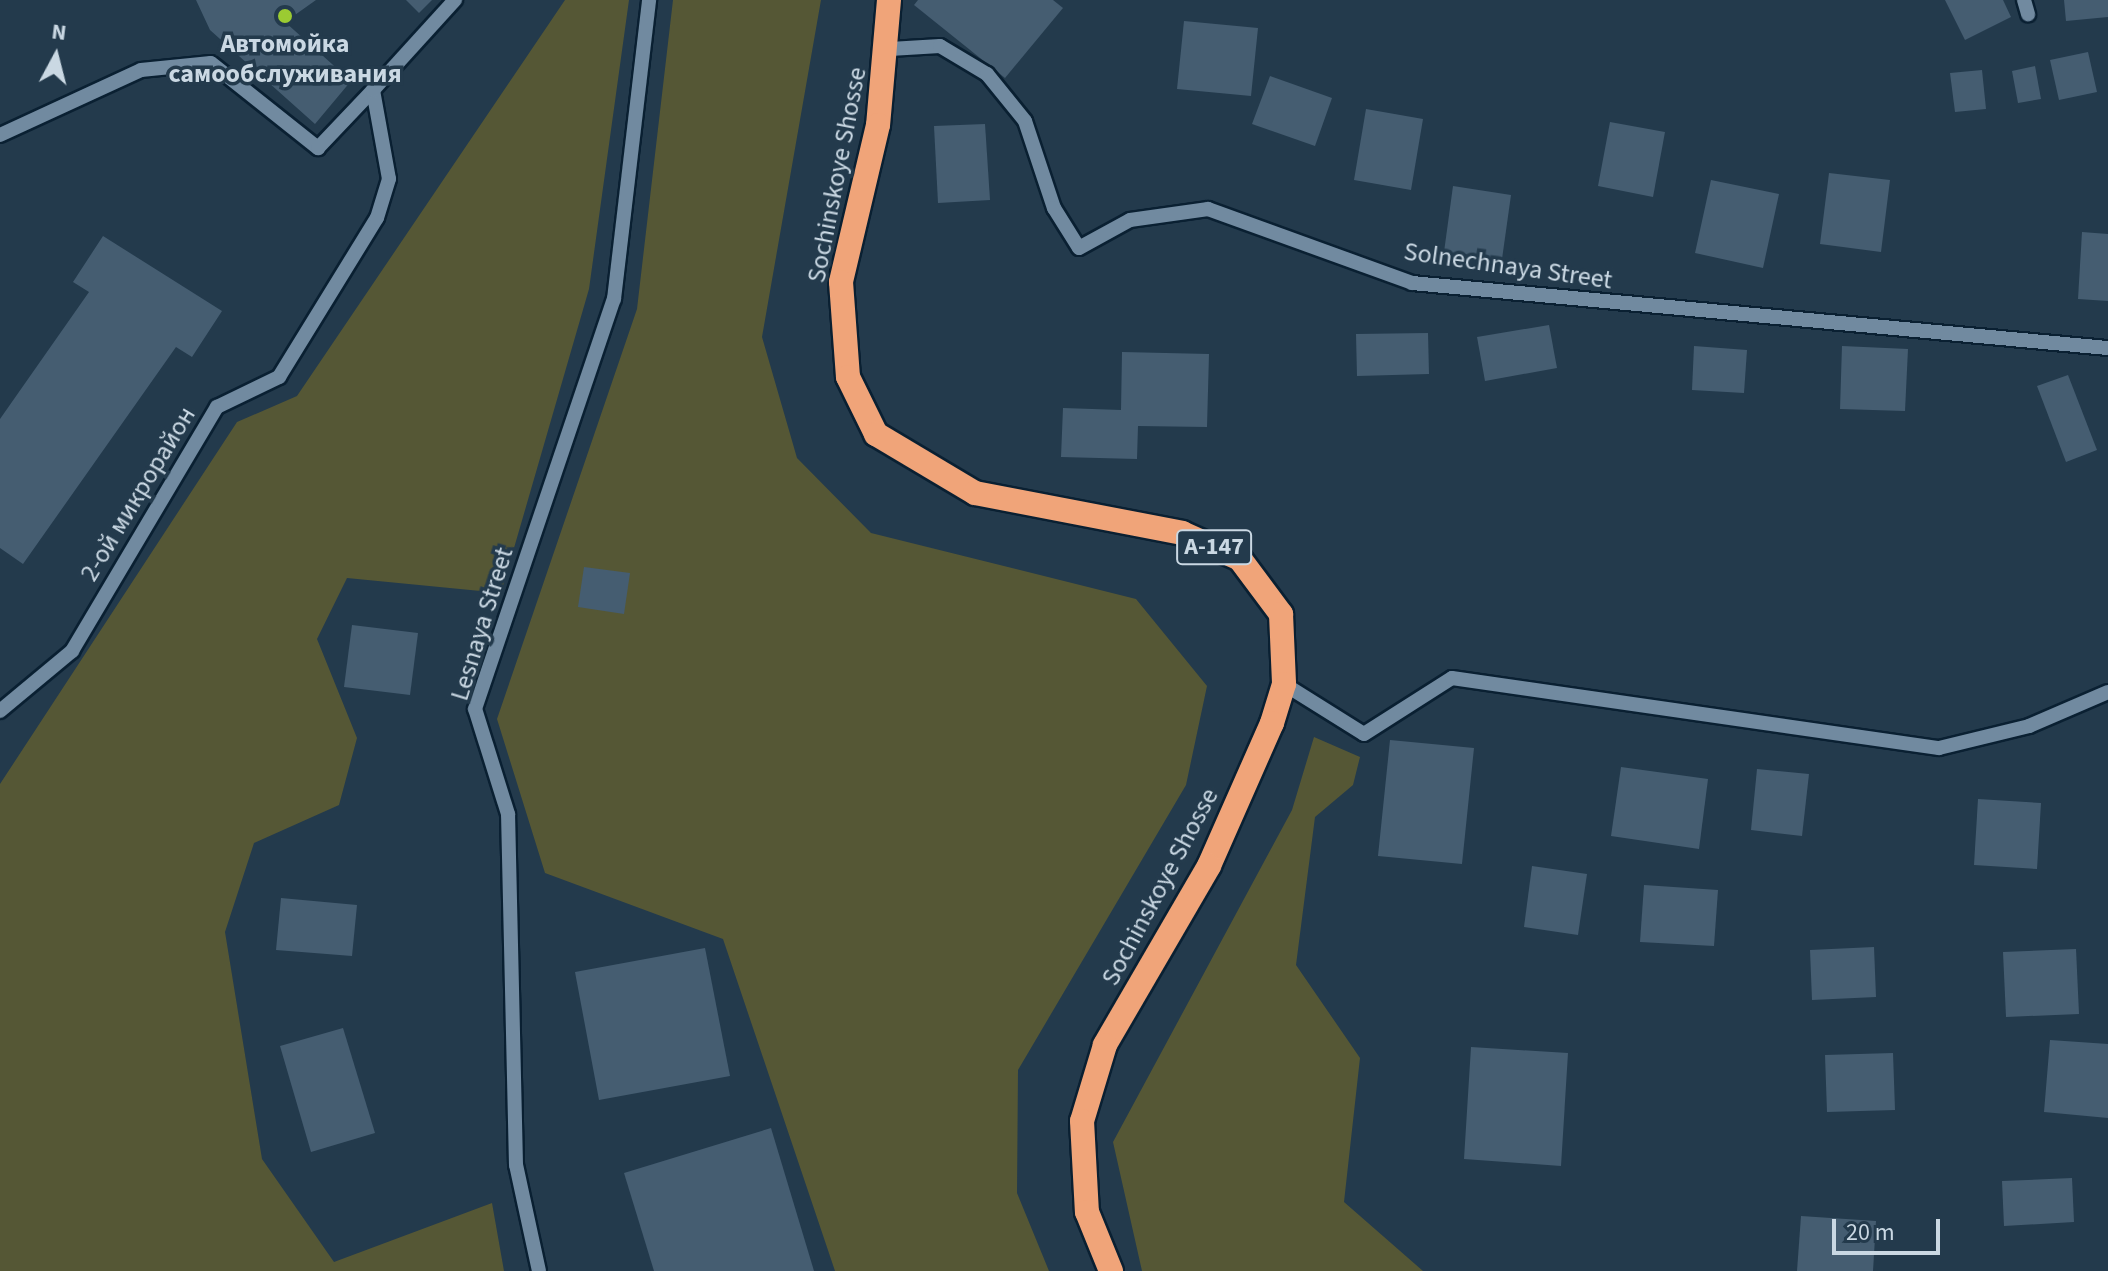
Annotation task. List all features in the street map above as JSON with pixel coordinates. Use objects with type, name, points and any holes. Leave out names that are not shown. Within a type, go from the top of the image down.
[{"type":"highway","name":"Sochinskoye Shosse","points":[[889,0],[890,49],[841,282],[848,377],[876,434],[975,493],[1182,533],[1240,559],[1281,614],[1284,684],[1209,866],[1105,1045],[1082,1121],[1087,1212],[1111,1271]]},
{"type":"street","points":[[0,135],[141,70],[211,63],[318,148],[455,0]]},
{"type":"street","name":"Lesnaya Street","points":[[539,1271],[516,1165],[508,814],[475,709],[614,299],[649,0]]},
{"type":"street","name":"Solnechnaya Street","points":[[890,49],[940,46],[987,74],[1025,121],[1054,208],[1079,248],[1130,220],[1208,209],[1412,283],[2108,348]]},
{"type":"street","name":"2-ой микрорайон","points":[[0,711],[72,651],[217,407],[279,377],[377,218],[389,179],[373,90]]},
{"type":"street","points":[[1284,684],[1364,734],[1452,678],[1939,748],[2029,726],[2108,692]]},
{"type":"green space","points":[[565,0],[629,0],[589,289],[501,593],[347,578],[317,639],[357,738],[339,805],[254,843],[225,932],[262,1159],[334,1262],[492,1203],[504,1271],[0,1271],[0,784],[237,422],[297,396]]},
{"type":"green space","points":[[673,0],[821,0],[762,337],[797,458],[871,533],[1136,599],[1207,686],[1186,785],[1018,1070],[1017,1193],[1049,1271],[835,1271],[723,939],[545,873],[497,719],[637,309]]},
{"type":"green space","points":[[1314,737],[1360,757],[1353,785],[1315,817],[1296,965],[1360,1058],[1344,1202],[1423,1271],[1142,1271],[1113,1142],[1292,810]]},
{"type":"building","points":[[196,0],[316,0],[285,22],[351,81],[315,124],[210,30]]},
{"type":"building","points":[[406,0],[432,0],[419,13]]},
{"type":"building","points":[[918,0],[1053,0],[1063,8],[1005,78],[914,5]]},
{"type":"building","points":[[1945,0],[2003,0],[2011,17],[1965,40]]},
{"type":"building","points":[[2064,0],[2108,0],[2108,17],[2066,21]]},
{"type":"building","points":[[1184,21],[1258,28],[1251,96],[1177,89]]},
{"type":"building","points":[[2088,52],[2097,92],[2059,100],[2050,60]]},
{"type":"building","points":[[2035,66],[2041,99],[2018,103],[2012,71]]},
{"type":"building","points":[[1982,70],[1986,109],[1955,112],[1950,73]]},
{"type":"building","points":[[1270,76],[1332,98],[1315,146],[1252,124]]},
{"type":"building","points":[[1366,109],[1423,119],[1411,190],[1354,180]]},
{"type":"building","points":[[1610,122],[1665,132],[1653,197],[1598,186]]},
{"type":"building","points":[[985,124],[990,200],[938,203],[934,126]]},
{"type":"building","points":[[1829,173],[1890,180],[1881,252],[1820,244]]},
{"type":"building","points":[[1711,180],[1779,194],[1763,268],[1695,253]]},
{"type":"building","points":[[1453,186],[1511,195],[1502,259],[1444,252]]},
{"type":"building","points":[[2082,232],[2108,234],[2108,301],[2078,299]]},
{"type":"building","points":[[103,236],[222,311],[192,357],[176,347],[23,564],[0,548],[0,419],[89,292],[73,282]]},
{"type":"building","points":[[1549,325],[1557,368],[1485,381],[1477,337]]},
{"type":"building","points":[[1428,333],[1429,374],[1357,376],[1356,334]]},
{"type":"building","points":[[1694,346],[1747,350],[1744,393],[1692,390]]},
{"type":"building","points":[[1842,346],[1908,349],[1905,411],[1840,409]]},
{"type":"building","points":[[1122,352],[1209,354],[1207,427],[1138,426],[1137,459],[1061,457],[1063,408],[1121,410]]},
{"type":"building","points":[[2068,375],[2097,450],[2066,462],[2037,386]]},
{"type":"building","points":[[584,567],[630,573],[624,614],[578,607]]},
{"type":"building","points":[[352,625],[418,633],[410,695],[344,687]]},
{"type":"building","points":[[1390,740],[1474,748],[1462,864],[1378,856]]},
{"type":"building","points":[[1621,767],[1708,779],[1699,849],[1611,836]]},
{"type":"building","points":[[1757,769],[1809,774],[1802,836],[1751,830]]},
{"type":"building","points":[[1978,799],[2041,803],[2037,869],[1974,865]]},
{"type":"building","points":[[1532,866],[1587,874],[1578,935],[1524,927]]},
{"type":"building","points":[[1644,885],[1718,890],[1714,946],[1640,942]]},
{"type":"building","points":[[281,898],[357,905],[352,956],[276,950]]},
{"type":"building","points":[[1874,947],[1876,997],[1812,1000],[1810,950]]},
{"type":"building","points":[[705,948],[730,1076],[599,1100],[575,972]]},
{"type":"building","points":[[2076,949],[2079,1014],[2006,1017],[2003,952]]},
{"type":"building","points":[[343,1028],[375,1133],[311,1152],[280,1046]]},
{"type":"building","points":[[2050,1040],[2108,1044],[2108,1118],[2044,1112]]},
{"type":"building","points":[[1471,1047],[1568,1053],[1561,1166],[1464,1159]]},
{"type":"building","points":[[1893,1053],[1895,1110],[1827,1112],[1825,1055]]},
{"type":"building","points":[[771,1128],[814,1271],[654,1271],[624,1173]]},
{"type":"building","points":[[2072,1178],[2074,1222],[2004,1226],[2002,1181]]},
{"type":"building","points":[[1801,1216],[1876,1221],[1873,1271],[1797,1271]]},
{"type":"place","name":"Автомойка самообслуживания","points":[[285,16]]}]
